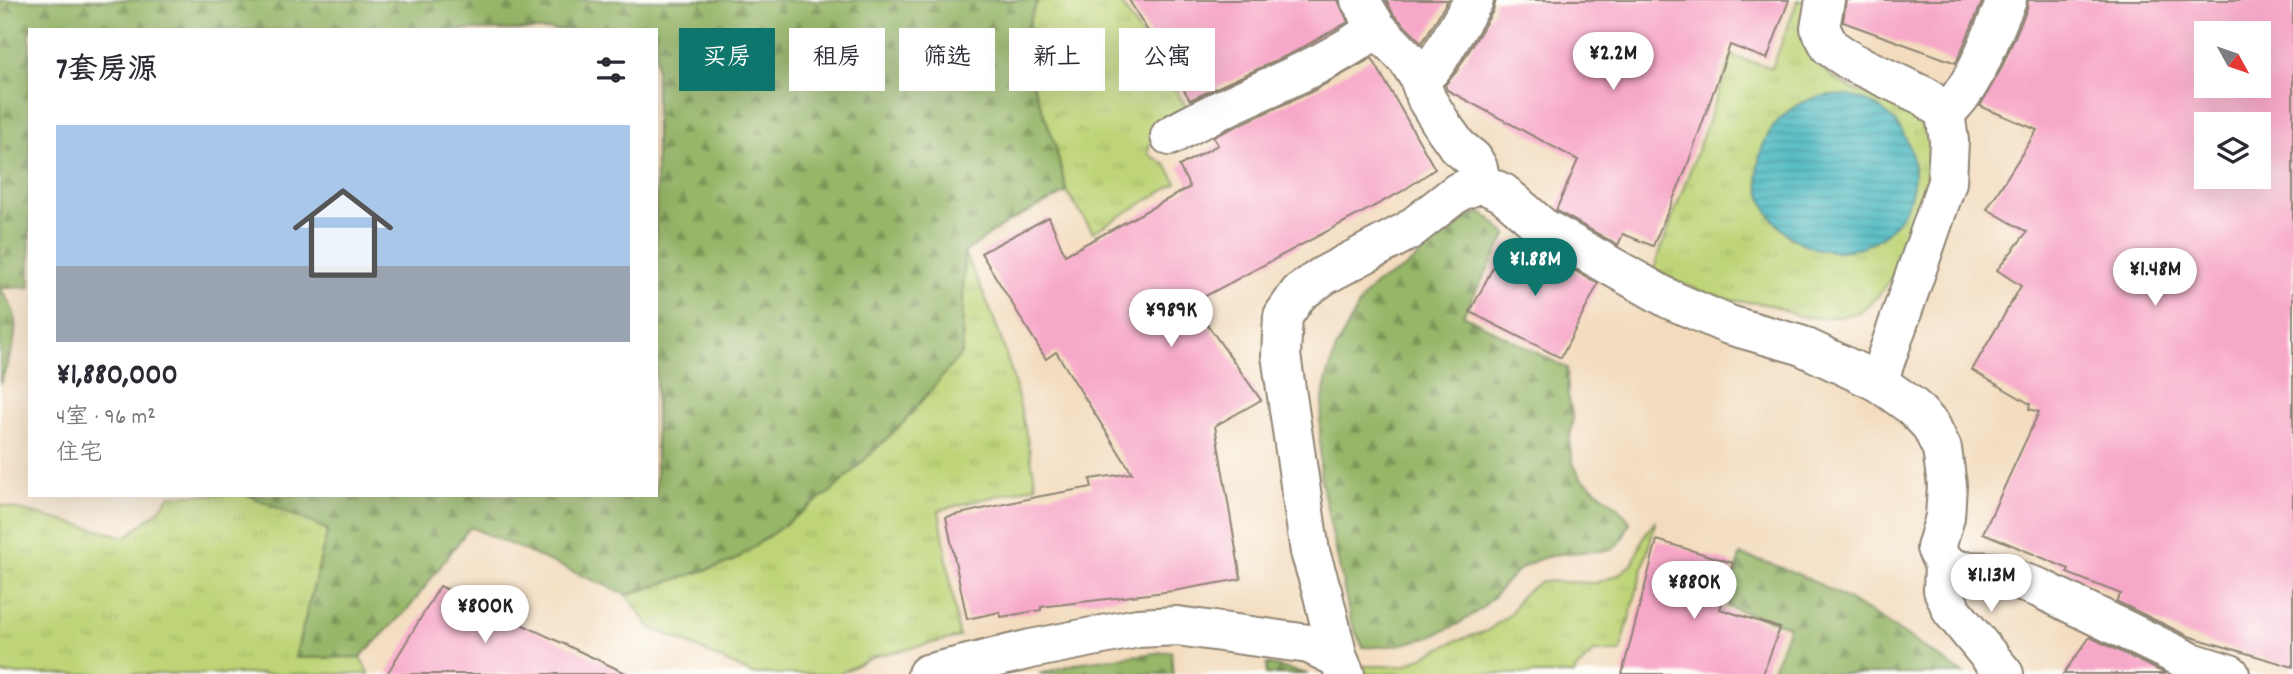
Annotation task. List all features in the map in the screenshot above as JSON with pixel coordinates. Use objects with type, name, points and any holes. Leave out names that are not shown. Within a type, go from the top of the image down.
[{"type":"street","points":[[1418,76],[1431,69],[1438,60],[1474,0]]},
{"type":"street","points":[[1825,0],[1820,28],[1830,47],[1852,62],[1926,97],[1945,113],[1949,141],[1947,182],[1878,382]]},
{"type":"street","points":[[1945,113],[1957,102],[1970,83],[2007,0]]},
{"type":"street","points":[[1170,136],[1206,114],[1298,75],[1351,47],[1369,14],[1407,59],[1443,126],[1478,168],[1481,183]]},
{"type":"street","points":[[1342,666],[1310,552],[1303,511],[1289,396],[1281,355],[1283,316],[1298,293],[1323,276],[1408,231],[1458,192],[1481,183],[1503,193],[1542,227],[1669,299],[1729,325],[1800,345],[1878,382],[1913,407],[1931,426],[1942,449],[1947,485],[1945,517],[1936,548],[1944,565],[1943,590],[1952,611],[2004,674]]},
{"type":"street","points":[[1944,565],[1963,571],[1993,572],[2039,588],[2190,662],[2230,674]]},
{"type":"street","points":[[927,674],[1031,649],[1138,628],[1177,626],[1309,644],[1342,666]]},
{"type":"green space","points":[[0,0],[1038,0],[1030,19],[1029,28],[1009,28],[1009,91],[1035,91],[1053,138],[1067,192],[1008,222],[964,253],[962,353],[903,423],[833,490],[734,561],[627,595],[470,527],[409,608],[360,657],[295,658],[328,530],[253,497],[658,497],[658,28],[28,28],[28,287],[0,288]]},
{"type":"green space","points":[[1038,0],[1119,0],[1137,28],[1119,28],[1119,91],[1176,91],[1187,108],[1156,132],[1149,146],[1148,154],[1166,165],[1177,183],[1093,232],[1067,192],[1053,138],[1035,91],[1105,91],[1105,28],[1029,28],[1030,19]]},
{"type":"green space","points":[[1798,0],[1809,2],[1807,33],[1815,57],[1829,75],[1848,87],[1909,114],[1924,128],[1932,148],[1931,179],[1905,252],[1885,287],[1858,312],[1845,316],[1800,316],[1762,303],[1716,296],[1653,271],[1732,56],[1772,68]],"holes":[[[1867,101],[1897,125],[1908,143],[1913,181],[1792,239],[1769,210],[1758,183],[1761,154],[1778,121]]]},
{"type":"green space","points":[[1481,213],[1507,234],[1463,315],[1567,368],[1568,395],[1573,418],[1569,443],[1573,463],[1581,478],[1619,508],[1630,522],[1623,538],[1612,550],[1551,556],[1528,564],[1513,575],[1484,606],[1458,624],[1411,642],[1363,647],[1351,623],[1320,475],[1320,422],[1325,386],[1336,348],[1364,296],[1377,283],[1405,268],[1465,216]]},
{"type":"green space","points":[[964,253],[990,310],[1010,366],[1036,486],[939,510],[959,637],[876,656],[838,674],[752,674],[651,628],[627,595],[734,561],[962,353]]},
{"type":"green space","points":[[0,288],[15,317],[15,336],[0,384]]},
{"type":"green space","points":[[168,497],[253,497],[328,530],[295,658],[360,657],[369,674],[0,674],[0,505],[126,537],[158,511]]},
{"type":"green space","points":[[1656,521],[1620,652],[1594,652],[1574,674],[1365,674],[1364,666],[1403,666],[1458,640],[1487,631],[1510,614],[1521,596],[1541,581],[1596,583],[1618,575],[1633,563],[1645,534]]},
{"type":"green space","points":[[1740,555],[1800,575],[1829,589],[1884,621],[1964,674],[1771,674],[1789,626],[1728,607]]},
{"type":"green space","points":[[1171,651],[1173,674],[1039,674],[1082,662]]},
{"type":"green space","points":[[1267,664],[1308,674],[1266,674]]},
{"type":"water","points":[[1836,95],[1866,101],[1891,118],[1908,143],[1914,173],[1908,203],[1891,228],[1866,245],[1836,251],[1806,245],[1781,228],[1764,203],[1758,173],[1764,143],[1781,118],[1806,101]]},
{"type":"building","points":[[1129,0],[1338,0],[1348,22],[1292,53],[1215,88],[1215,28],[1146,28]]},
{"type":"building","points":[[1386,0],[1448,0],[1422,43],[1394,15]]},
{"type":"building","points":[[1496,0],[1789,0],[1767,59],[1730,45],[1685,172],[1653,246],[1623,234],[1618,245],[1556,210],[1578,160],[1447,90],[1445,85],[1457,71],[1493,11]]},
{"type":"building","points":[[1846,0],[1983,0],[1956,63],[1843,22]]},
{"type":"building","points":[[2028,0],[2293,0],[2293,667],[2188,636],[2116,601],[2121,594],[2067,573],[2069,569],[1983,533],[2039,412],[2029,409],[2030,404],[1972,370],[2021,286],[1997,270],[2027,232],[1987,209],[2037,130],[1980,106],[2001,69],[2027,9]]},
{"type":"building","points":[[1372,58],[1435,169],[1401,192],[1192,303],[1261,400],[1215,426],[1241,579],[1173,591],[1041,607],[1041,610],[1001,617],[1000,612],[967,619],[946,517],[1092,487],[1090,479],[1132,473],[1056,352],[1046,359],[981,253],[1049,217],[1065,255],[1190,187],[1179,166],[1218,145],[1213,137],[1311,92]]},
{"type":"building","points":[[1185,91],[1210,91],[1190,100]]},
{"type":"building","points":[[1506,242],[1536,257],[1539,250],[1598,284],[1561,358],[1470,312]]},
{"type":"building","points":[[1657,540],[1733,563],[1720,609],[1780,628],[1763,674],[1622,674]]},
{"type":"building","points":[[440,586],[628,674],[387,674]]},
{"type":"building","points":[[2090,637],[2166,674],[2063,674]]}]
